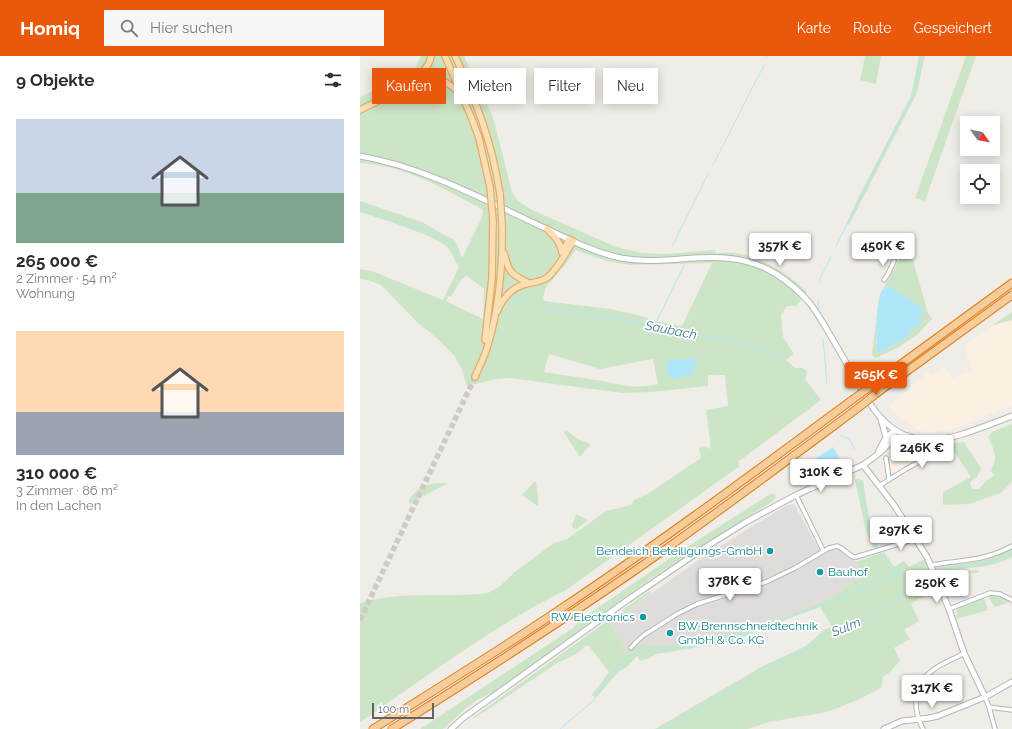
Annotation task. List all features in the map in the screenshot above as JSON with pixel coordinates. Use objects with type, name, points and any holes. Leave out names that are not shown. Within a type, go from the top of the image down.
[{"type":"highway","points":[[373,729],[596,586],[706,508],[1012,283]]},
{"type":"highway","points":[[392,729],[474,677],[676,542],[1012,295]]},
{"type":"main road","points":[[360,107],[416,78],[428,66],[431,56]]},
{"type":"main road","points":[[445,56],[454,76]]},
{"type":"main road","points":[[455,56],[473,95],[493,154],[500,194],[502,224],[500,282],[487,348],[476,375],[486,336],[489,316],[492,278],[493,221],[490,188],[479,138],[466,104]]},
{"type":"main road","points":[[360,110],[418,81],[440,79],[454,88]]},
{"type":"main road","points":[[547,229],[559,242],[562,248],[562,255]]},
{"type":"main road","points":[[493,322],[500,305],[507,294],[515,288],[548,277],[558,265],[571,240]]},
{"type":"main road","points":[[502,246],[511,272],[528,283]]},
{"type":"street","points":[[360,156],[419,172],[602,253],[620,258],[638,260],[709,257],[726,258],[756,265],[776,274],[799,291],[812,306],[880,417],[895,431],[906,436],[917,439],[940,440],[959,436],[1012,416]]},
{"type":"street","points":[[884,280],[890,272],[894,261]]},
{"type":"street","points":[[880,417],[886,438]]},
{"type":"street","points":[[877,454],[886,438],[890,433],[895,431]]},
{"type":"street","points":[[451,729],[474,710],[665,573],[746,522],[796,495],[863,465],[884,449],[891,440],[895,431]]},
{"type":"street","points":[[879,486],[939,451],[944,449],[948,450]]},
{"type":"street","points":[[886,458],[889,479]]},
{"type":"street","points":[[863,465],[894,505],[931,567],[949,610],[964,653],[989,707],[995,729]]},
{"type":"street","points":[[796,495],[823,550]]},
{"type":"street","points":[[631,648],[644,635],[677,614],[697,604],[766,582],[794,568],[823,550],[833,546],[837,546],[856,557],[915,539]]},
{"type":"street","points":[[931,567],[982,559],[1012,546]]},
{"type":"street","points":[[949,610],[990,593],[1000,594],[1012,600]]},
{"type":"street","points":[[923,729],[918,720],[915,705],[918,688],[933,669],[964,653]]},
{"type":"street","points":[[884,729],[902,721],[931,718],[985,697],[1012,682]]},
{"type":"street","points":[[989,707],[1012,710]]},
{"type":"shaded area","points":[[1012,320],[1012,405],[958,427],[927,433],[917,430],[890,409],[890,406],[928,372],[930,376],[944,367],[953,378],[971,370],[965,346],[994,325]]},
{"type":"shaded area","points":[[948,440],[949,444],[893,474],[891,473],[889,459],[891,449],[912,441],[927,442]]},
{"type":"shaded area","points":[[794,504],[822,555],[833,549],[840,550],[856,562],[861,575],[833,597],[787,616],[701,642],[627,654],[611,625],[625,615],[633,606],[706,555],[787,505]]},
{"type":"green space","points":[[421,56],[464,56],[470,68],[454,68],[454,104],[487,104],[493,117],[512,192],[517,200],[530,209],[616,247],[641,253],[665,254],[716,250],[715,253],[737,253],[759,260],[785,273],[807,292],[796,306],[787,306],[781,315],[783,337],[794,354],[786,360],[795,368],[802,368],[807,371],[805,379],[821,400],[738,462],[740,466],[566,590],[486,635],[360,722],[360,603],[389,597],[488,593],[499,587],[516,571],[554,543],[567,539],[606,511],[631,505],[634,500],[649,493],[701,458],[699,448],[703,446],[711,449],[706,410],[728,406],[725,375],[708,375],[708,386],[651,392],[622,393],[510,378],[497,379],[467,386],[462,370],[454,355],[439,340],[418,323],[381,285],[368,280],[360,279],[360,269],[372,271],[443,300],[459,267],[450,250],[433,238],[360,212],[360,201],[422,222],[453,239],[457,244],[462,258],[482,217],[483,210],[451,193],[407,173],[392,168],[360,163],[360,97],[372,91],[372,104],[446,104],[446,68],[415,68]],"holes":[[[576,250],[606,261],[630,265],[712,263],[682,326],[655,321],[645,317],[611,309],[544,301],[543,298],[546,287]],[[466,276],[484,289],[483,319],[446,301],[448,296],[451,297],[461,280]],[[549,354],[600,369],[653,359],[658,384],[649,386],[627,386],[544,372]]]},
{"type":"green space","points":[[865,56],[881,56],[876,84],[860,80]]},
{"type":"green space","points":[[919,56],[925,56],[917,93],[849,225],[846,224],[911,96]]},
{"type":"green space","points":[[966,56],[976,56],[925,201],[915,198]]},
{"type":"green space","points":[[908,243],[928,313],[932,319],[918,334],[899,347],[875,358],[872,354],[878,308],[876,344],[907,333],[887,286],[882,291]]},
{"type":"green space","points":[[1012,312],[1012,320],[994,325],[994,324]]},
{"type":"green space","points":[[1012,424],[1012,481],[1001,493],[969,504],[943,505],[943,492],[971,477],[949,444],[964,442],[981,468],[977,477],[970,482],[972,489],[979,489],[987,480],[994,476],[991,470],[995,461],[995,454],[988,437],[992,432]]},
{"type":"green space","points":[[567,431],[578,439],[591,444],[580,457],[564,432]]},
{"type":"green space","points":[[858,478],[863,481],[870,523],[878,547],[873,548],[865,528],[855,480]]},
{"type":"green space","points":[[534,482],[536,482],[538,506],[522,495]]},
{"type":"green space","points":[[448,483],[409,504],[409,500],[420,488],[433,484]]},
{"type":"green space","points":[[772,493],[776,496],[773,501],[653,577],[493,693],[486,695],[473,703],[443,729],[420,729],[573,628],[580,620],[679,552]]},
{"type":"green space","points":[[576,514],[588,520],[577,529],[573,528],[572,525]]},
{"type":"green space","points":[[1012,548],[1012,557],[999,563],[956,570],[932,579],[933,590],[911,604],[919,621],[904,630],[910,639],[894,648],[900,661],[883,677],[882,687],[862,698],[835,709],[822,713],[769,722],[748,729],[655,729],[763,666],[806,646],[824,630],[832,627],[820,607],[762,628],[731,643],[696,646],[655,654],[650,658],[640,661],[637,656],[627,667],[618,672],[596,698],[592,695],[609,672],[589,646],[586,646],[578,653],[556,664],[475,718],[472,718],[649,591],[651,593],[611,625],[627,654],[640,645],[676,646],[701,642],[787,616],[833,597],[861,575],[856,562],[884,552],[894,567],[904,561],[909,567],[925,559],[929,569],[994,557]]},
{"type":"green space","points":[[978,570],[979,573],[968,573],[961,576],[962,580],[945,585],[942,578],[965,571]]},
{"type":"green space","points":[[990,595],[1000,596],[1011,602],[995,607],[989,598]]},
{"type":"green space","points":[[984,598],[988,610],[956,619],[956,609]]},
{"type":"water","points":[[887,286],[891,287],[923,309],[923,314],[919,317],[922,322],[908,333],[910,336],[881,352],[878,352],[876,330],[878,302],[882,290]]},
{"type":"water","points":[[696,359],[694,374],[673,379],[667,374],[666,362]]},
{"type":"water","points":[[833,447],[842,462],[813,477],[811,475],[795,483],[792,478],[808,470],[806,465]]},
{"type":"waterway","points":[[914,91],[921,56]]},
{"type":"waterway","points":[[712,167],[764,65]]},
{"type":"waterway","points":[[836,246],[912,96]]},
{"type":"waterway","points":[[672,247],[708,174]]},
{"type":"waterway","name":"Saubach","points":[[360,206],[371,210],[378,216],[409,226],[415,230],[423,227],[453,244],[458,261]]},
{"type":"waterway","points":[[819,281],[831,257]]},
{"type":"waterway","points":[[655,325],[684,265]]},
{"type":"waterway","name":"Saubach","points":[[465,268],[482,283]]},
{"type":"waterway","points":[[818,298],[819,309]]},
{"type":"waterway","name":"Saubach","points":[[512,299],[518,302],[525,299],[531,300],[534,309],[538,312],[561,309],[636,322],[692,335],[737,340],[762,349],[781,360],[802,380],[816,400]]},
{"type":"waterway","points":[[823,339],[827,384]]},
{"type":"waterway","name":"Saubach","points":[[840,435],[850,439],[854,449]]},
{"type":"waterway","name":"Saubach","points":[[860,482],[871,537],[877,549]]},
{"type":"waterway","name":"Saubach","points":[[879,552],[894,567],[906,572],[927,577]]},
{"type":"waterway","name":"Sulm","points":[[936,574],[984,564],[1003,558],[1012,553]]},
{"type":"waterway","points":[[837,600],[900,572]]},
{"type":"waterway","name":"Sulm","points":[[664,729],[757,677],[781,661],[811,647],[829,632],[864,620],[889,606],[919,581],[933,575]]},
{"type":"waterway","points":[[641,651],[685,649],[717,642],[775,623],[833,601]]},
{"type":"waterway","points":[[560,729],[594,700],[606,682],[627,658],[635,653]]},
{"type":"tunnel","points":[[360,620],[475,377]]},
{"type":"place","name":"Bendeich Beteiligungs-GmbH","points":[[770,551]]},
{"type":"place","name":"Bauhof","points":[[820,572]]},
{"type":"place","name":"RW Electronics","points":[[643,617]]},
{"type":"place","name":"BW Brennschneidtechnik GmbH & Co. KG","points":[[670,633]]}]
